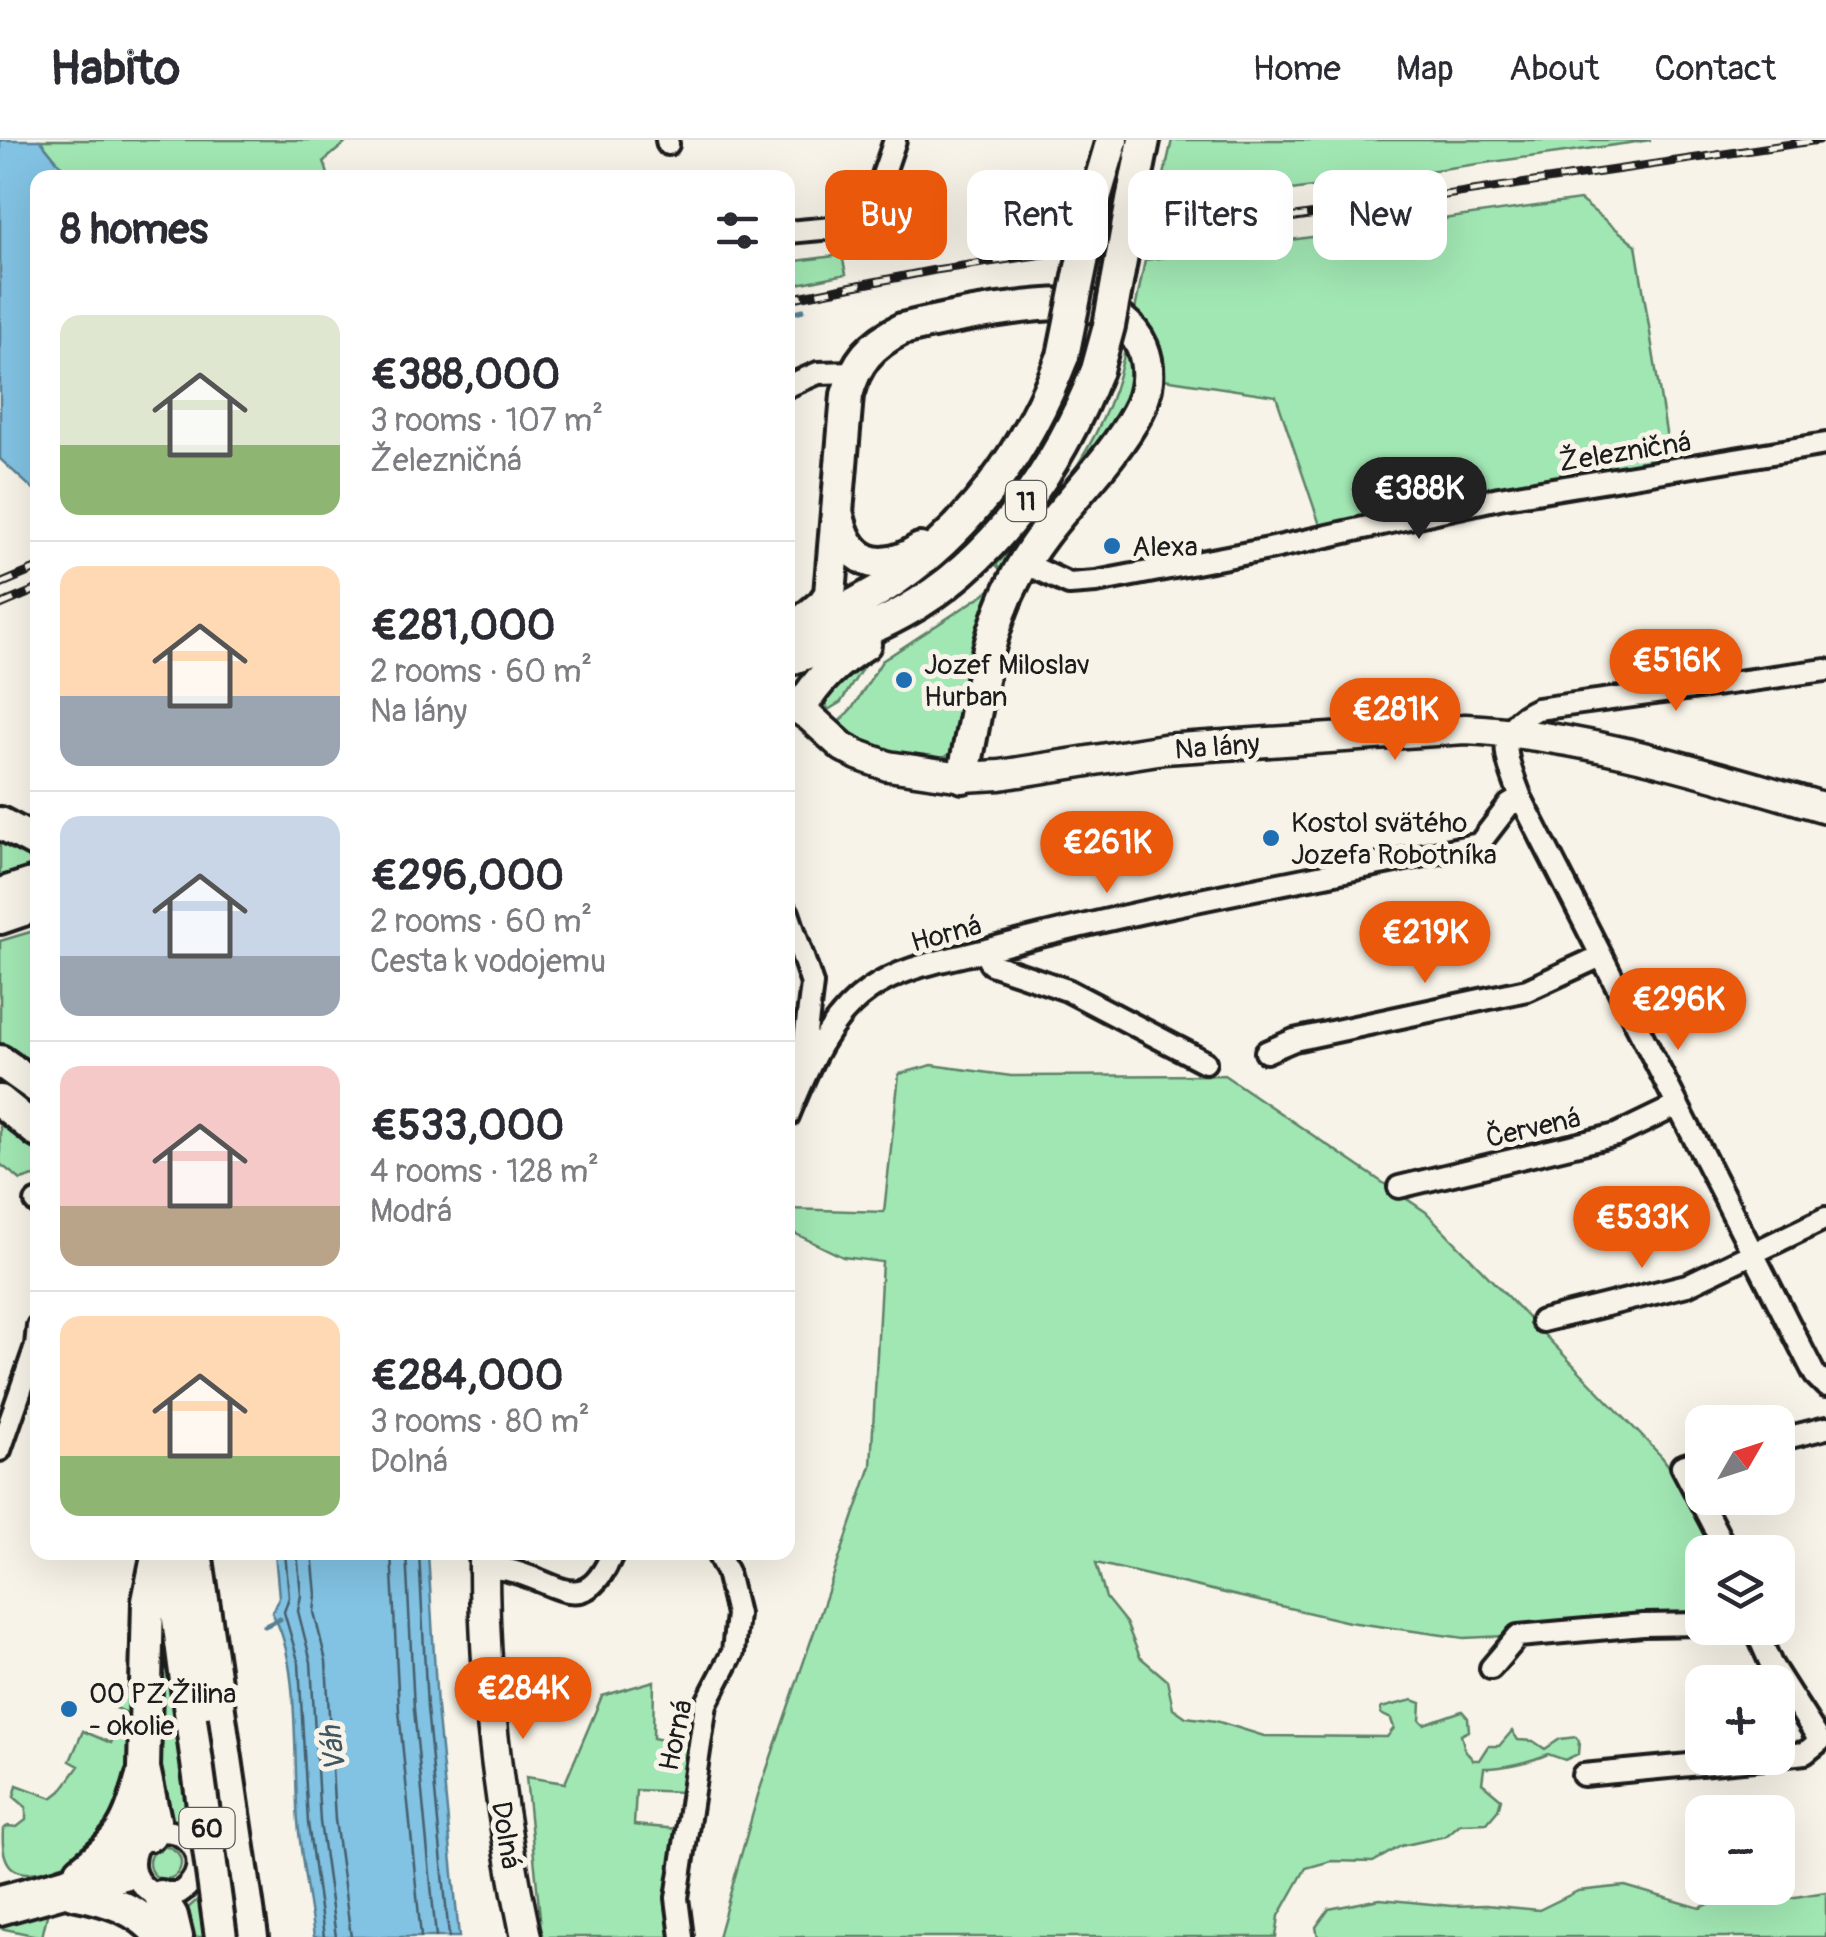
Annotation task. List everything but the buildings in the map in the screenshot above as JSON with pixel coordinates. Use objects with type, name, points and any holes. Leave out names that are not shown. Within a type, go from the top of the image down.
[{"type":"main road","points":[[1098,170],[1102,140]]},
{"type":"main road","name":"11","points":[[1103,170],[1112,140]]},
{"type":"main road","name":"11","points":[[795,642],[839,642],[918,603],[969,564],[1022,507],[1063,446],[1097,370],[1144,140]]},
{"type":"main road","name":"11","points":[[795,638],[898,579],[930,554],[1018,453],[1063,356],[1082,260]]},
{"type":"main road","points":[[795,635],[830,594],[845,414],[854,372],[865,353],[885,337],[902,330],[956,318],[1069,304],[1110,312],[1128,325],[1138,338],[1146,364],[1147,380],[1138,411],[1024,562],[993,632],[963,777]]},
{"type":"main road","points":[[838,515],[849,547],[866,560],[880,564],[902,560],[967,516]]},
{"type":"main road","points":[[795,705],[837,661],[907,618],[918,603]]},
{"type":"main road","points":[[0,823],[30,840]]},
{"type":"main road","points":[[0,894],[30,885]]},
{"type":"main road","points":[[0,918],[30,909]]},
{"type":"main road","points":[[0,1061],[30,1082]]},
{"type":"main road","points":[[0,1076],[30,1100]]},
{"type":"main road","points":[[0,1100],[30,1125]]},
{"type":"main road","points":[[160,1560],[148,1601],[144,1768],[133,1813],[125,1830],[77,1882],[142,1916],[162,1937]]},
{"type":"main road","name":"60","points":[[164,1560],[178,1611],[221,1937]]},
{"type":"main road","name":"60","points":[[197,1560],[252,1937]]},
{"type":"main road","points":[[226,1753],[194,1859],[230,1901],[252,1937]]},
{"type":"main road","points":[[143,1841],[155,1820],[144,1768]]},
{"type":"main road","points":[[160,1896],[172,1916],[177,1937]]},
{"type":"street","points":[[795,231],[866,225],[895,140]]},
{"type":"street","points":[[795,383],[818,373],[854,372]]},
{"type":"street","name":"Železničná","points":[[1024,562],[1069,584],[1096,582],[1499,498],[1826,444]]},
{"type":"street","points":[[1826,670],[1557,705],[1519,717],[1507,732],[1509,766],[1521,798],[1815,1375],[1826,1386]]},
{"type":"street","name":"Na lány","points":[[795,707],[858,755],[907,770],[963,777],[1000,775],[1164,749],[1465,729],[1507,732],[1638,755],[1826,808]]},
{"type":"street","name":"Horná","points":[[795,1099],[834,1024],[868,990],[886,979],[927,964],[1130,916],[1479,844],[1509,805],[1521,798]]},
{"type":"street","points":[[795,934],[812,984],[803,1057],[806,1072]]},
{"type":"street","points":[[983,951],[991,964],[1067,990],[1205,1062]]},
{"type":"street","points":[[1266,1052],[1294,1040],[1527,990],[1601,956]]},
{"type":"street","name":"Červená","points":[[1398,1187],[1616,1135],[1676,1106]]},
{"type":"street","points":[[1542,1321],[1687,1286],[1826,1218]]},
{"type":"street","points":[[0,1450],[30,1363]]},
{"type":"street","points":[[1795,1436],[1826,1428]]},
{"type":"street","points":[[484,1561],[543,1585],[573,1592],[589,1588],[602,1578],[610,1560]]},
{"type":"street","name":"Horná","points":[[682,1937],[677,1898],[706,1704],[733,1652],[737,1614],[721,1560]]},
{"type":"street","name":"Dolná","points":[[484,1561],[487,1668],[496,1768],[526,1937]]},
{"type":"street","points":[[1491,1668],[1518,1636],[1685,1624]]},
{"type":"street","points":[[1795,1701],[1820,1741],[1804,1753],[1795,1754]]},
{"type":"street","points":[[1583,1775],[1685,1765]]},
{"type":"street","points":[[0,1914],[77,1882],[125,1858],[143,1841],[168,1831],[178,1834],[194,1859],[192,1881],[178,1893],[160,1896],[145,1889],[135,1876],[133,1857],[143,1841]]},
{"type":"street","points":[[0,1896],[135,1876]]},
{"type":"green space","points":[[40,140],[349,140],[324,161],[327,170],[64,170]]},
{"type":"green space","points":[[1172,140],[1651,140],[1435,170],[1313,170],[1313,187],[1293,190],[1293,170],[1165,170]]},
{"type":"green space","points":[[1580,200],[1636,245],[1671,464],[1321,528],[1276,396],[1164,379],[1135,310],[1145,260],[1293,260],[1293,240],[1313,237],[1313,260],[1447,260],[1447,218]]},
{"type":"green space","points":[[825,257],[843,260],[846,274],[795,285],[795,261]]},
{"type":"green space","points":[[1126,344],[1132,377],[1125,409],[1002,577],[998,576],[1002,571],[996,565],[1060,491],[1094,436],[1119,376]]},
{"type":"green space","points":[[1077,360],[1084,361],[1070,400],[1029,473],[975,537],[911,590],[875,611],[795,640],[974,530],[1044,437]]},
{"type":"green space","points":[[992,589],[997,591],[956,748],[950,754],[925,759],[886,751],[863,744],[837,724],[853,707],[882,661]]},
{"type":"green space","points":[[863,660],[865,664],[841,702],[828,710],[824,699],[831,676]]},
{"type":"green space","points":[[0,831],[30,847],[30,866],[0,876]]},
{"type":"green space","points":[[30,932],[30,1072],[0,1052],[0,941]]},
{"type":"green space","points":[[932,1065],[1011,1076],[1224,1075],[1426,1212],[1662,1457],[1685,1488],[1685,1515],[1705,1515],[1718,1535],[1685,1535],[1685,1627],[1464,1638],[1349,1622],[1096,1563],[1106,1598],[1126,1623],[1140,1657],[1167,1680],[1173,1708],[1186,1717],[1216,1721],[1264,1736],[1387,1737],[1394,1728],[1391,1719],[1381,1714],[1381,1708],[1413,1700],[1421,1703],[1420,1720],[1424,1724],[1462,1711],[1468,1718],[1469,1731],[1461,1735],[1473,1760],[1479,1760],[1488,1746],[1499,1746],[1512,1731],[1518,1740],[1533,1741],[1545,1749],[1560,1739],[1576,1737],[1578,1754],[1565,1760],[1548,1754],[1484,1768],[1482,1783],[1501,1799],[1487,1823],[1460,1824],[1446,1836],[1401,1846],[1373,1862],[1331,1861],[1306,1868],[1279,1916],[1276,1937],[718,1937],[758,1795],[871,1466],[882,1262],[843,1257],[795,1233],[795,1209],[884,1212],[899,1074]]},
{"type":"green space","points":[[0,1108],[30,1135],[30,1177],[21,1180],[0,1164]]},
{"type":"green space","points":[[161,1568],[195,1832],[183,1824],[163,1820],[152,1756]]},
{"type":"green space","points":[[654,1681],[653,1738],[688,1745],[684,1792],[636,1790],[634,1825],[677,1829],[673,1921],[676,1937],[542,1937],[526,1777],[565,1783],[602,1696]]},
{"type":"green space","points":[[131,1688],[127,1808],[77,1860],[41,1872],[14,1869],[5,1855],[3,1829],[17,1827],[26,1820],[26,1807],[14,1797],[17,1785],[52,1798],[61,1791],[79,1766],[70,1761],[83,1731],[111,1743],[125,1712],[111,1706],[115,1692],[124,1696]]},
{"type":"green space","points":[[165,1847],[176,1852],[181,1863],[176,1874],[165,1879],[154,1874],[149,1863],[154,1852]]},
{"type":"green space","points":[[1625,1886],[1700,1908],[1795,1905],[1795,1897],[1826,1892],[1826,1937],[1318,1937],[1316,1927],[1329,1909],[1380,1899],[1539,1910],[1578,1891]]},
{"type":"green space","points":[[204,1894],[210,1937],[184,1937],[180,1915]]},
{"type":"green space","points":[[48,1911],[42,1937],[0,1928],[0,1924]]},
{"type":"water","points":[[0,140],[40,140],[64,170],[30,170],[30,487],[0,459]]},
{"type":"water","name":"Váh","points":[[276,1560],[428,1560],[437,1707],[459,1937],[314,1937],[298,1821],[292,1684],[288,1657],[272,1613],[279,1597]]},
{"type":"waterway","points":[[795,312],[803,310]]},
{"type":"waterway","points":[[265,1626],[280,1619]]},
{"type":"railway","points":[[795,298],[935,270],[1819,140]]},
{"type":"railway","points":[[0,584],[30,571]]},
{"type":"railway","points":[[0,605],[30,592]]},
{"type":"place","name":"Alexa","points":[[1112,546]]},
{"type":"place","name":"Jozef Miloslav Hurban","points":[[904,680]]},
{"type":"place","name":"Kostol svätého Jozefa Robotníka","points":[[1271,838]]},
{"type":"place","name":"OO PZ Žilina - okolie","points":[[69,1709]]}]
